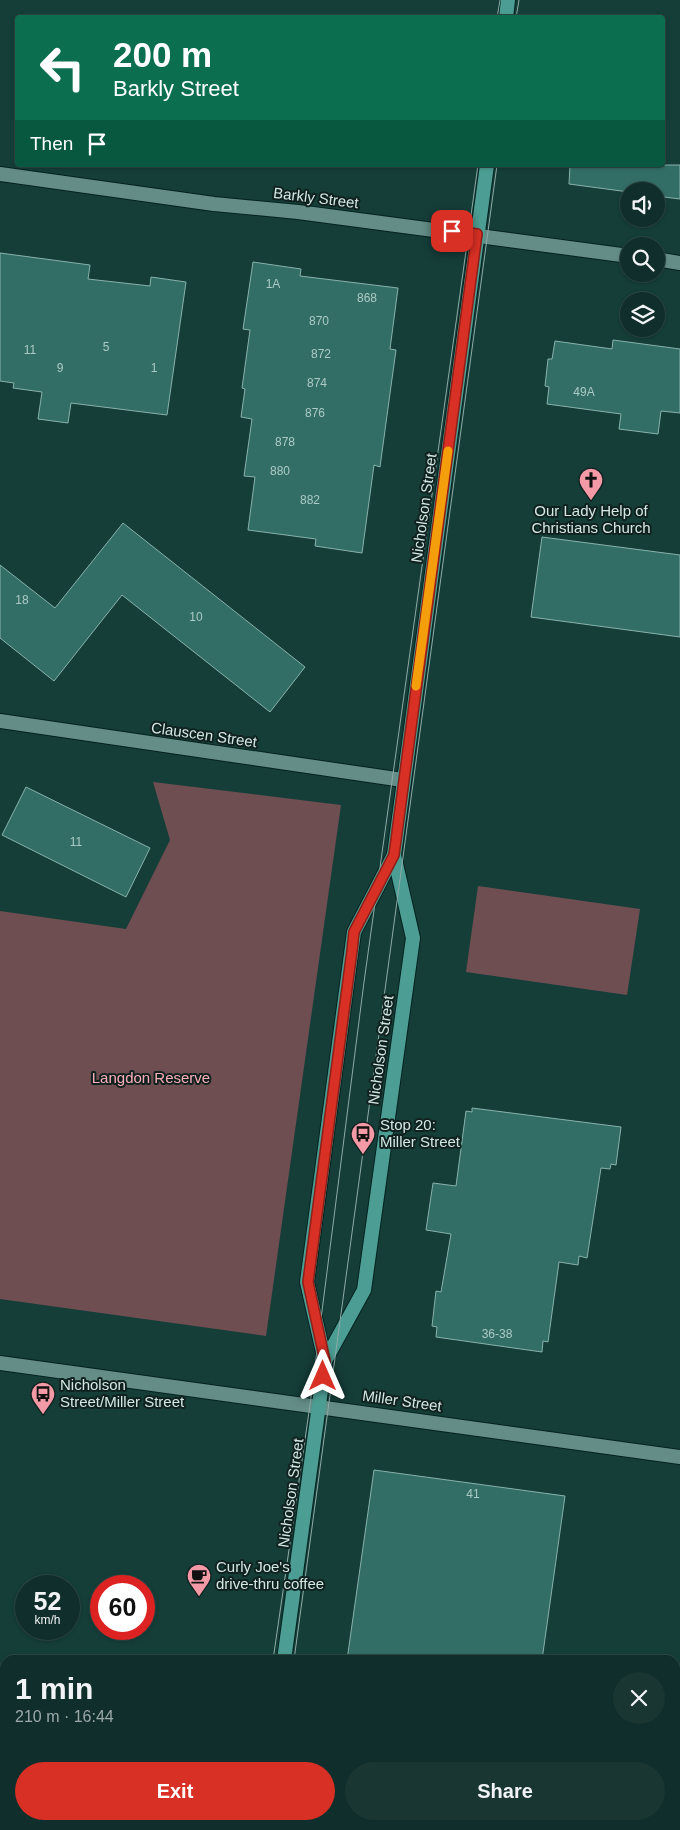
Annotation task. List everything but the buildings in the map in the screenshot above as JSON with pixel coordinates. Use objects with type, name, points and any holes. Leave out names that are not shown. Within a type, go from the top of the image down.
[{"type":"main road","points":[[506,15],[508,0]]},
{"type":"main road","name":"Nicholson Street","points":[[285,1655],[325,1361],[308,1282],[354,932],[394,855],[486,167]]},
{"type":"main road","name":"Nicholson Street","points":[[325,1361],[364,1290],[413,938],[394,855]]},
{"type":"street","name":"Barkly Street","points":[[0,174],[214,204],[298,212],[477,234],[620,255]]},
{"type":"street","points":[[665,260],[680,263]]},
{"type":"street","name":"Clauscen Street","points":[[0,721],[404,780]]},
{"type":"street","name":"Miller Street","points":[[0,1363],[680,1457]]},
{"type":"green space","name":"Langdon Reserve","points":[[153,782],[341,805],[266,1336],[0,1299],[0,911],[126,929],[170,840]]},
{"type":"green space","points":[[478,886],[640,909],[627,995],[466,972]]},
{"type":"tram line","points":[[498,15],[500,0]]},
{"type":"tram line","points":[[516,15],[519,0]]},
{"type":"tram line","points":[[274,1655],[310,1405],[364,982],[478,167]]},
{"type":"tram line","points":[[295,1655],[497,167]]},
{"type":"slow traffic","points":[[416,686],[448,451]]},
{"type":"place","name":"Our Lady Help of Christians Church","points":[[591,501]]},
{"type":"place","name":"Stop 20: Miller Street","points":[[363,1155]]},
{"type":"place","name":"Nicholson Street/Miller Street","points":[[43,1415]]},
{"type":"place","name":"Curly Joe's drive-thru coffee","points":[[199,1597]]},
{"type":"route","points":[[323,1376],[325,1361],[308,1282],[354,932],[394,855],[477,234],[452,231]]}]
